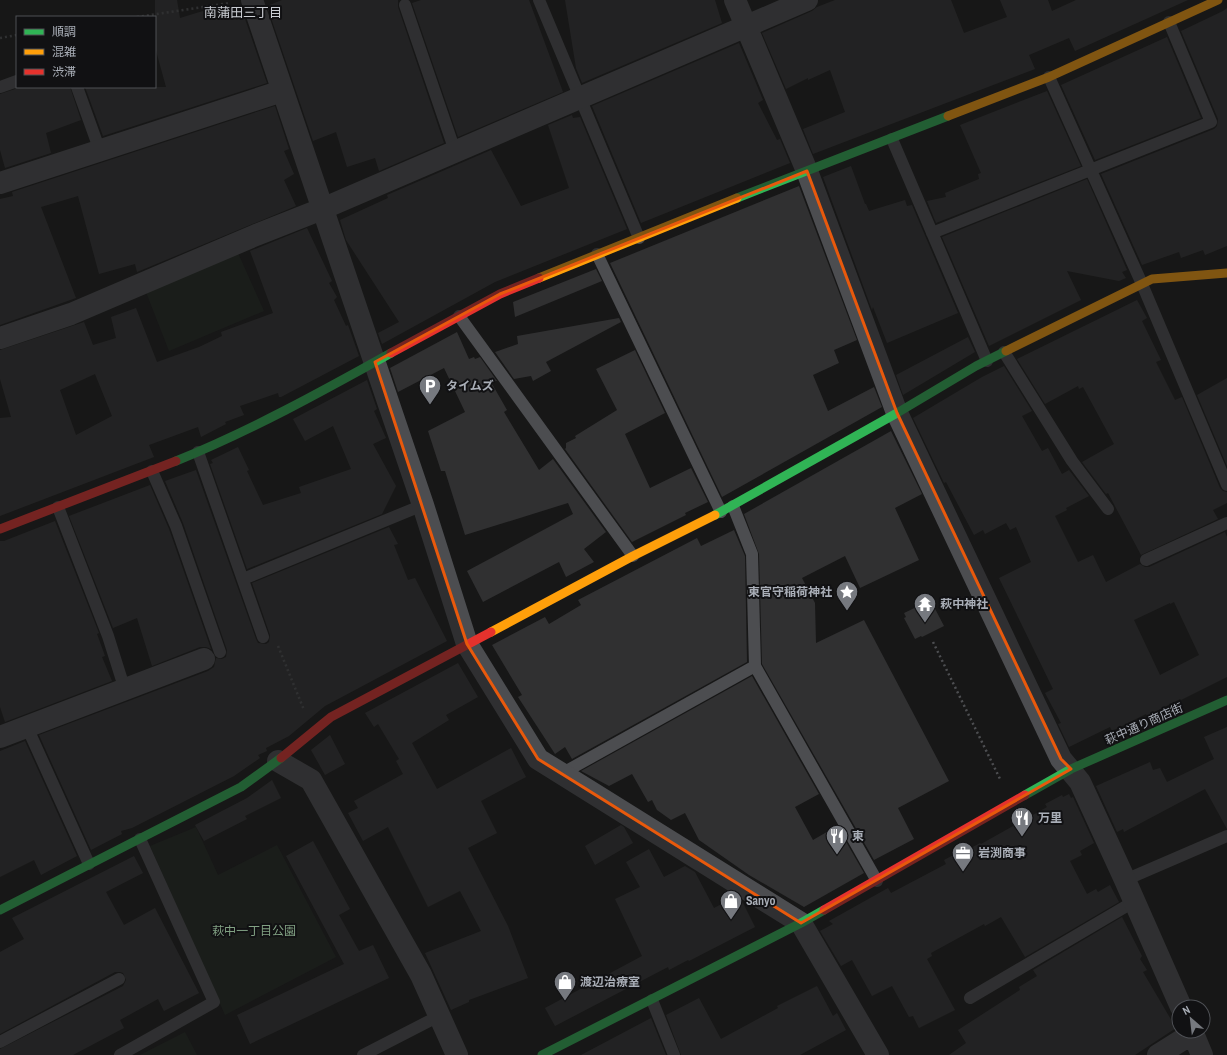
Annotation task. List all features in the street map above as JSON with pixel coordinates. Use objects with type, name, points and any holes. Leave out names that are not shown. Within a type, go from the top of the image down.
[{"type":"street","points":[[735,0],[807,171],[897,413],[1061,759],[1080,782],[1135,901],[1178,999]]},
{"type":"street","points":[[0,338],[71,314],[256,235],[322,209],[807,0]]},
{"type":"street","points":[[0,529],[198,452],[274,415],[500,294],[597,254],[1049,77],[1218,0]]},
{"type":"street","points":[[243,1],[282,91],[423,505],[467,644],[538,759],[801,923],[877,1055]]},
{"type":"street","points":[[0,183],[282,91]]},
{"type":"street","points":[[0,910],[241,787],[314,733],[331,717],[633,556],[733,506],[1004,352],[1152,279],[1227,273]]},
{"type":"street","points":[[0,737],[125,690],[212,655]]},
{"type":"street","name":"萩中通り商店街","points":[[542,1055],[801,923],[878,881],[1071,770],[1227,700]]},
{"type":"street","points":[[278,761],[311,780],[421,975],[457,1055]]},
{"type":"street","points":[[1158,1055],[1182,1039]]},
{"type":"street","points":[[1195,1039],[1202,1055]]},
{"type":"lane","points":[[539,0],[639,238]]},
{"type":"lane","points":[[405,5],[455,151]]},
{"type":"lane","points":[[932,233],[1211,122],[1169,22]]},
{"type":"lane","points":[[1049,77],[1142,284],[1227,485]]},
{"type":"lane","points":[[0,87],[16,81]]},
{"type":"lane","points":[[77,88],[100,150]]},
{"type":"lane","points":[[892,139],[988,361]]},
{"type":"lane","points":[[597,254],[721,512]]},
{"type":"lane","points":[[459,316],[633,556]]},
{"type":"lane","points":[[1004,352],[1072,461],[1108,509]]},
{"type":"lane","points":[[198,452],[263,637]]},
{"type":"lane","points":[[152,471],[176,526],[212,655]]},
{"type":"lane","points":[[243,579],[423,505]]},
{"type":"lane","points":[[733,506],[752,554],[755,666],[878,881]]},
{"type":"lane","points":[[58,507],[108,636],[125,690]]},
{"type":"lane","points":[[1146,560],[1227,523]]},
{"type":"lane","points":[[561,774],[755,666]]},
{"type":"lane","points":[[27,727],[89,864]]},
{"type":"lane","points":[[1125,880],[1227,836]]},
{"type":"lane","points":[[126,1053],[214,1002],[140,839]]},
{"type":"lane","points":[[970,998],[1135,901]]},
{"type":"lane","points":[[0,1042],[119,979]]},
{"type":"lane","points":[[652,1000],[674,1055]]},
{"type":"lane","points":[[363,1055],[439,1016]]},
{"type":"path","points":[[144,16],[243,1]]},
{"type":"path","points":[[0,38],[16,35]]},
{"type":"path","points":[[263,637],[273,634],[314,733]]},
{"type":"path","points":[[933,642],[1003,786]]},
{"type":"highlighted area","points":[[807,171],[897,413],[1061,759],[1071,769],[801,923],[538,759],[467,644],[375,362],[500,294]]},
{"type":"green space","points":[[238,253],[264,311],[169,351],[146,292]]},
{"type":"green space","name":"萩中一丁目公園","points":[[196,827],[218,875],[277,845],[336,957],[225,1015],[150,846]]},
{"type":"green space","points":[[185,1032],[197,1055],[140,1055]]},
{"type":"building","points":[[155,0],[177,0],[180,18],[216,7],[219,10],[231,6],[236,20],[244,16],[267,83],[103,136],[85,88],[166,87],[156,51]]},
{"type":"building","points":[[282,0],[398,0],[398,7],[444,143],[379,171],[375,158],[347,167],[336,132],[313,141],[267,6]]},
{"type":"building","points":[[421,0],[529,0],[563,92],[458,137],[412,3]]},
{"type":"building","points":[[565,0],[715,0],[722,23],[582,83],[576,68]]},
{"type":"building","points":[[835,0],[951,0],[964,33],[1007,17],[1000,0],[1048,0],[1052,11],[1076,0],[1188,0],[1075,51],[1069,38],[1029,55],[1035,69],[813,154],[803,129],[845,112],[830,70],[808,80],[808,78],[786,89],[762,33]]},
{"type":"building","points":[[1227,8],[1227,246],[1205,255],[1203,250],[1181,258],[1179,252],[1142,265],[1101,174],[1214,129],[1217,126],[1218,119],[1181,31]]},
{"type":"building","points":[[1167,37],[1201,118],[1095,160],[1061,85]]},
{"type":"building","points":[[739,43],[763,100],[758,103],[777,140],[780,139],[790,163],[641,223],[592,106]]},
{"type":"building","points":[[18,88],[70,88],[81,120],[46,133],[51,153],[5,168],[0,150],[0,94]]},
{"type":"building","points":[[1047,91],[1081,166],[936,223],[927,201],[946,197],[945,193],[979,179],[978,174],[981,173],[960,125]]},
{"type":"building","points":[[275,106],[289,149],[284,151],[294,174],[284,180],[296,206],[137,272],[135,264],[99,274],[78,196],[41,207],[76,298],[0,325],[0,199],[13,196],[12,192]]},
{"type":"building","points":[[572,115],[573,118],[580,117],[627,229],[495,282],[382,344],[378,333],[399,322],[346,240],[340,220],[388,198],[387,195],[491,150],[521,206],[569,188],[548,125]]},
{"type":"building","points":[[851,166],[869,211],[905,200],[907,206],[912,205],[958,313],[887,343],[873,307],[872,310],[823,177]]},
{"type":"building","points":[[1087,179],[1127,270],[1122,272],[1126,278],[1119,281],[1067,271],[1081,300],[989,346],[942,237]]},
{"type":"building","points":[[799,186],[857,340],[834,350],[839,363],[813,375],[828,411],[874,387],[882,407],[722,497],[610,263]]},
{"type":"building","points":[[307,228],[332,281],[329,283],[337,297],[334,300],[346,326],[348,325],[359,356],[281,397],[279,397],[278,393],[240,406],[244,415],[225,422],[226,424],[201,437],[198,427],[149,445],[154,457],[0,516],[0,418],[11,417],[0,379],[0,350],[84,322],[93,345],[116,338],[111,317],[136,308],[157,362],[199,347],[222,336],[221,332],[273,313],[250,251]],"holes":[[[95,374],[112,416],[76,435],[60,390]]]},
{"type":"building","points":[[596,269],[602,281],[515,317],[513,302]]},
{"type":"building","points":[[1137,300],[1147,318],[1142,321],[1161,360],[1156,362],[1175,400],[1182,397],[1220,488],[1227,492],[1227,503],[1213,510],[1218,519],[1141,555],[1108,493],[1106,494],[1082,462],[1114,444],[1083,387],[1079,389],[1078,386],[1045,404],[1017,359]]},
{"type":"building","points":[[619,318],[621,322],[546,362],[551,371],[533,381],[531,376],[514,379],[495,352],[518,344],[517,336]]},
{"type":"building","points":[[457,332],[469,359],[480,357],[497,381],[491,382],[507,410],[504,412],[539,470],[553,459],[606,532],[584,549],[594,562],[566,577],[559,562],[483,602],[467,571],[573,514],[568,503],[465,535],[445,471],[441,471],[428,431],[465,412],[444,368],[398,392],[390,368]]},
{"type":"building","points":[[968,337],[975,352],[903,395],[896,375]]},
{"type":"building","points":[[635,350],[665,413],[625,434],[650,488],[691,468],[708,502],[685,513],[686,515],[632,542],[565,449],[566,443],[576,438],[575,436],[617,410],[596,369]]},
{"type":"building","points":[[1004,366],[1032,411],[1022,416],[1042,451],[1048,448],[1062,474],[1069,470],[1089,496],[1066,508],[1067,510],[1055,516],[1078,562],[1093,555],[1106,582],[1140,564],[1145,567],[1149,567],[1225,532],[1227,537],[1227,677],[1147,716],[1146,714],[1112,731],[1110,727],[1069,747],[1058,724],[1061,723],[1045,693],[1053,689],[999,578],[1031,562],[1016,527],[1010,530],[1006,523],[985,534],[983,530],[974,535],[946,482],[944,483],[913,418],[982,377]],"holes":[[[1174,602],[1199,655],[1160,675],[1134,620]]]},
{"type":"building","points":[[1227,378],[1227,466],[1197,395]]},
{"type":"building","points":[[367,380],[377,409],[374,411],[386,438],[373,444],[396,486],[382,514],[247,569],[210,464],[213,463],[211,460],[238,447],[249,470],[247,471],[263,505],[301,493],[299,487],[351,469],[333,426],[305,441],[293,419]]},
{"type":"building","points":[[891,431],[922,494],[895,508],[919,560],[860,588],[845,556],[802,578],[815,603],[816,643],[864,620],[949,781],[898,808],[914,839],[874,860],[762,664],[759,554],[744,514]]},
{"type":"building","points":[[196,470],[258,643],[266,644],[269,642],[270,635],[252,583],[389,527],[398,544],[394,545],[408,580],[415,578],[447,641],[325,706],[289,736],[266,748],[267,751],[258,755],[260,758],[234,776],[132,828],[121,831],[122,834],[91,850],[39,735],[208,671],[214,667],[216,658],[222,659],[226,657],[227,650],[183,523],[165,481]]},
{"type":"building","points":[[150,485],[169,529],[211,649],[200,647],[152,666],[137,618],[113,628],[69,516]]},
{"type":"building","points":[[55,521],[99,633],[97,634],[105,656],[102,657],[112,681],[5,722],[0,707],[0,541],[4,541]]},
{"type":"building","points":[[734,530],[745,556],[747,662],[572,759],[565,747],[555,754],[518,697],[522,695],[492,645],[545,617],[549,624],[581,605],[578,600],[697,538],[701,546]]},
{"type":"building","points":[[925,603],[927,606],[932,603],[944,626],[915,639],[904,618],[906,617],[904,613]]},
{"type":"building","points":[[458,663],[478,697],[446,715],[449,720],[412,743],[437,789],[511,748],[526,777],[481,801],[497,833],[468,848],[508,926],[528,978],[469,1000],[469,1002],[451,1010],[425,953],[481,931],[460,891],[428,907],[388,827],[363,841],[348,813],[358,808],[354,801],[403,774],[396,761],[399,759],[378,724],[374,727],[365,713]]},
{"type":"building","points":[[752,676],[819,794],[795,807],[813,840],[837,826],[864,873],[804,907],[749,875],[699,840],[685,813],[671,820],[657,810],[652,800],[648,802],[632,774],[609,786],[581,771]]},
{"type":"building","points":[[1227,727],[1227,829],[1205,789],[1124,832],[1123,829],[1117,832],[1096,786],[1150,762],[1153,770],[1160,768],[1167,782],[1214,759],[1204,737]]},
{"type":"building","points":[[330,735],[345,764],[325,775],[311,750]]},
{"type":"building","points":[[25,741],[77,856],[41,875],[34,860],[0,877],[0,751]]},
{"type":"building","points":[[272,780],[281,798],[245,816],[247,819],[204,841],[195,825],[247,798]]},
{"type":"building","points":[[1069,794],[1071,798],[1073,797],[1094,843],[1080,851],[1082,855],[1070,861],[1087,894],[1096,889],[1098,892],[1110,885],[1119,902],[1025,957],[1001,917],[985,926],[984,924],[931,953],[932,956],[927,959],[955,1010],[919,1028],[913,1016],[909,1017],[892,986],[872,996],[852,960],[841,966],[820,931],[833,924],[829,921],[888,888],[891,893],[946,864],[944,860],[961,851],[962,853],[980,843],[981,844],[1047,807],[1045,804],[1062,795],[1063,797]]},
{"type":"building","points":[[621,825],[624,827],[633,843],[595,865],[585,846]]},
{"type":"building","points":[[313,841],[350,909],[339,915],[359,951],[373,945],[389,978],[250,1044],[237,1015],[344,964],[286,856]]},
{"type":"building","points":[[649,849],[664,877],[685,866],[695,872],[714,908],[735,897],[742,901],[755,927],[689,961],[688,960],[669,970],[668,967],[555,1026],[545,1008],[642,956],[615,899],[640,887],[626,862]]},
{"type":"building","points":[[134,856],[143,873],[106,892],[124,925],[155,908],[199,993],[164,1011],[158,999],[120,1020],[124,1028],[73,1055],[0,1055],[0,1049],[123,986],[126,980],[123,973],[115,972],[0,1034],[0,952],[24,939],[12,918]]},
{"type":"building","points":[[1122,917],[1142,956],[1140,959],[1147,970],[1143,972],[1171,1020],[1171,1031],[1135,1055],[949,1055],[966,1043],[958,1030],[1020,990],[1019,987],[1037,976],[1033,970]]},
{"type":"building","points":[[817,986],[833,1016],[837,1013],[846,1030],[800,1055],[681,1055],[666,1015],[699,998],[721,1039],[778,1008],[777,1006]]},
{"type":"building","points":[[651,1018],[666,1055],[581,1055]]},
{"type":"traffic: fast","points":[[737,198],[948,116]]},
{"type":"traffic: fast","points":[[715,515],[897,413],[976,366],[1006,351]]},
{"type":"traffic: fast","points":[[176,461],[258,424],[391,353]]},
{"type":"traffic: fast","points":[[1025,795],[1071,769],[1227,700]]},
{"type":"traffic: fast","points":[[0,910],[241,787],[281,758]]},
{"type":"traffic: fast","points":[[542,1055],[824,910]]},
{"type":"traffic: slow","points":[[948,116],[1049,77],[1218,0]]},
{"type":"traffic: slow","points":[[539,278],[737,198]]},
{"type":"traffic: slow","points":[[1006,351],[1152,279],[1227,273]]},
{"type":"traffic: slow","points":[[491,632],[633,556],[715,515]]},
{"type":"traffic: jam","points":[[391,353],[500,294],[539,278]]},
{"type":"traffic: jam","points":[[0,529],[176,461]]},
{"type":"traffic: jam","points":[[281,758],[331,717],[491,632]]},
{"type":"traffic: jam","points":[[824,910],[1025,795]]},
{"type":"place","name":"タイムズ","points":[[430,406]]},
{"type":"place","name":"東官守稲荷神社","points":[[847,612]]},
{"type":"place","name":"萩中神社","points":[[925,624]]},
{"type":"place","name":"万里","points":[[1022,838]]},
{"type":"place","name":"東","points":[[837,856]]},
{"type":"place","name":"岩渕商事","points":[[963,872]]},
{"type":"place","name":"Sanyo","points":[[731,920]]},
{"type":"place","name":"渡辺治療室","points":[[565,1002]]},
{"type":"district","name":"南蒲田三丁目","points":[[243,12]]}]
